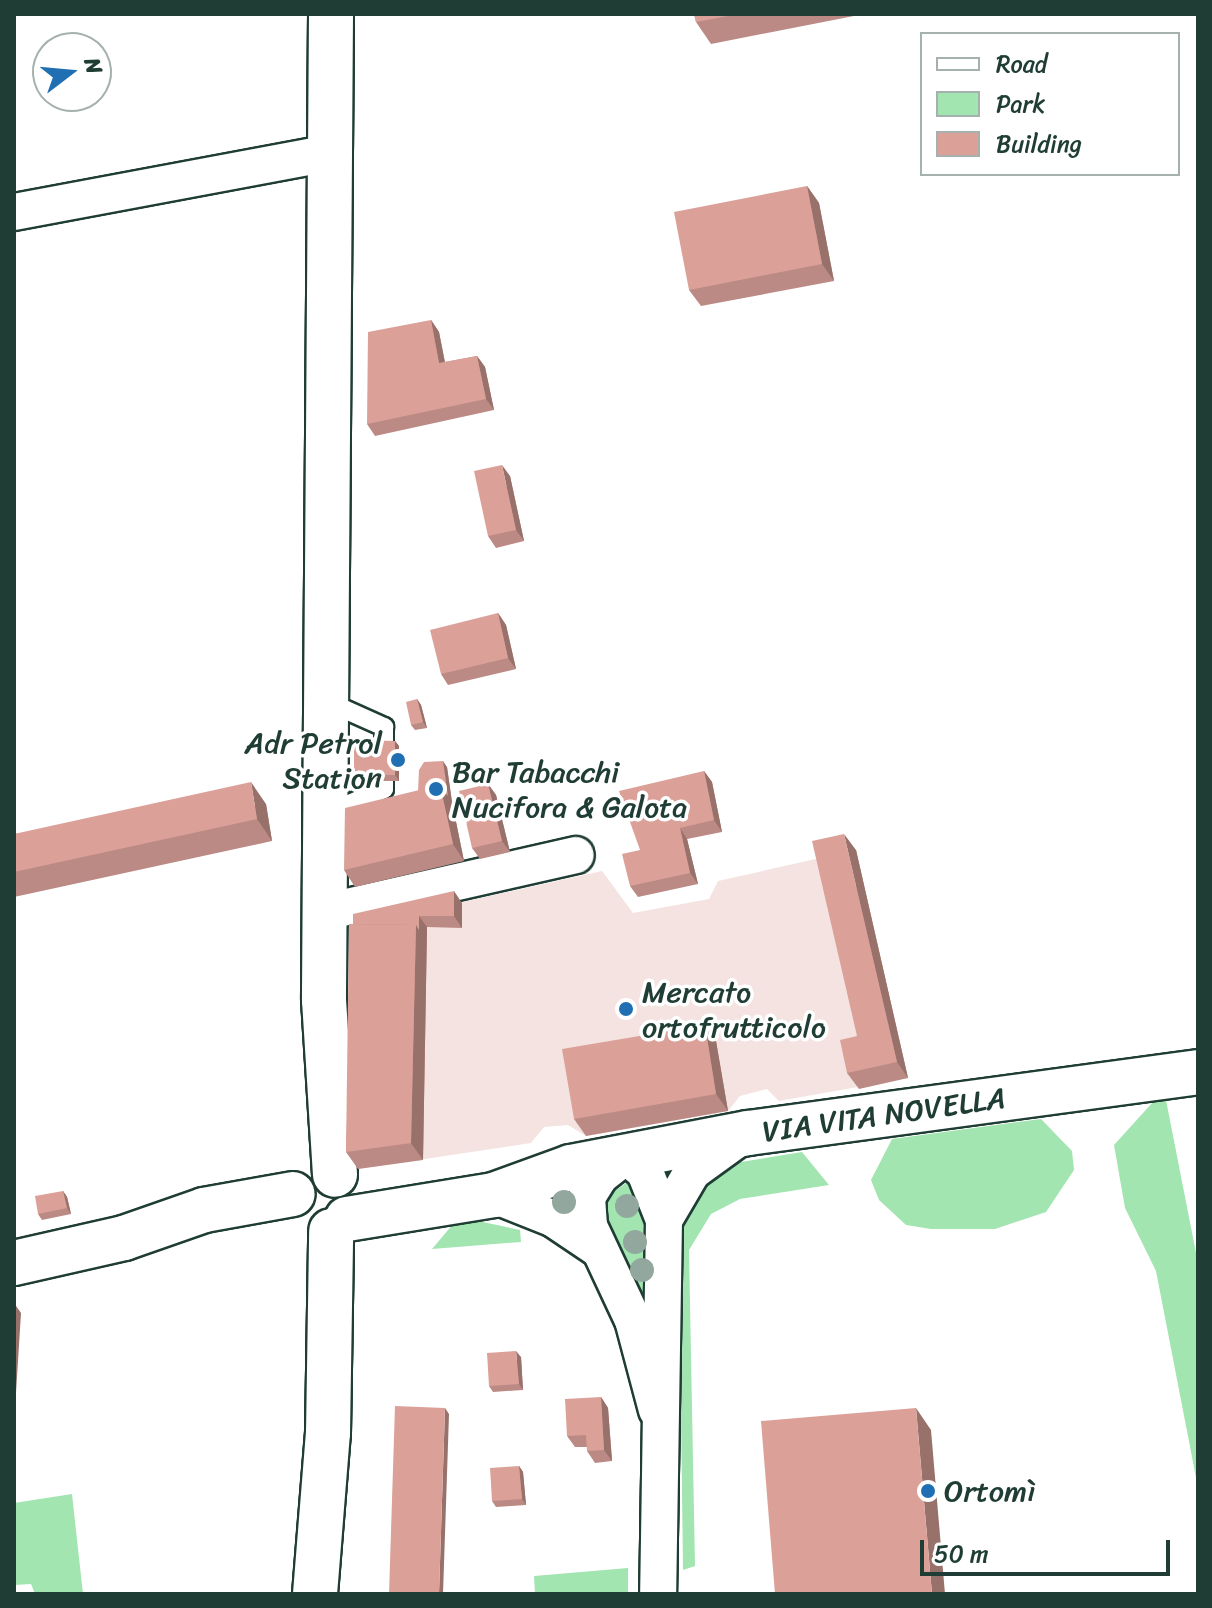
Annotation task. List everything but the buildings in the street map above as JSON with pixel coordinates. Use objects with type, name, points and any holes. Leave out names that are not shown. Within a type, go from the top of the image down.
[{"type":"main road","points":[[316,1575],[328,1433],[320,1203],[326,814],[331,14]]},
{"type":"main road","name":"VIA VITA NOVELLA","points":[[571,1167],[748,1133],[1198,1072]]},
{"type":"main road","points":[[14,1263],[124,1238],[500,1167],[571,1167]]},
{"type":"main road","points":[[320,1203],[494,1195],[571,1167]]},
{"type":"street","points":[[14,212],[329,153]]},
{"type":"street","points":[[325,912],[576,855]]},
{"type":"street","points":[[664,1220],[692,1172],[748,1133]]},
{"type":"street","points":[[657,1410],[633,1320],[597,1248],[587,1197],[600,1176],[626,1156],[645,1172],[664,1220],[664,1332],[657,1410],[658,1594]]},
{"type":"street","points":[[494,1195],[554,1219],[597,1248]]},
{"type":"lane","points":[[325,701],[384,727],[384,789],[326,814]]},
{"type":"shaded area","name":"Mercato ortofrutticolo","points":[[856,850],[908,1078],[779,1101],[767,1089],[740,1096],[728,1111],[586,1136],[568,1125],[544,1127],[531,1143],[358,1169],[361,925],[602,871],[633,913],[709,899],[718,881]]},
{"type":"green space","points":[[1166,1100],[1198,1263],[1198,1488],[1156,1271],[1125,1208],[1114,1145],[1153,1102]]},
{"type":"green space","points":[[1041,1119],[1072,1151],[1074,1170],[1046,1212],[995,1229],[931,1229],[906,1225],[879,1200],[871,1180],[892,1139]]},
{"type":"green space","points":[[802,1152],[829,1185],[740,1199],[711,1214],[689,1250],[695,1566],[683,1570],[679,1255],[684,1210],[702,1183],[729,1164]]},
{"type":"green space","points":[[629,1181],[646,1194],[653,1336],[635,1281],[605,1225],[603,1199]]},
{"type":"green space","points":[[459,1217],[520,1230],[521,1242],[432,1249]]},
{"type":"green space","points":[[72,1494],[83,1594],[35,1594],[31,1584],[14,1585],[14,1503]]},
{"type":"green space","points":[[628,1568],[628,1594],[535,1594],[534,1576]]},
{"type":"place","name":"Adr Petrol Station","points":[[398,760]]},
{"type":"place","name":"Bar Tabacchi Nucifora & Galota","points":[[436,789]]},
{"type":"place","name":"Mercato ortofrutticolo","points":[[626,1009]]},
{"type":"place","name":"Ortomì","points":[[928,1491]]}]
